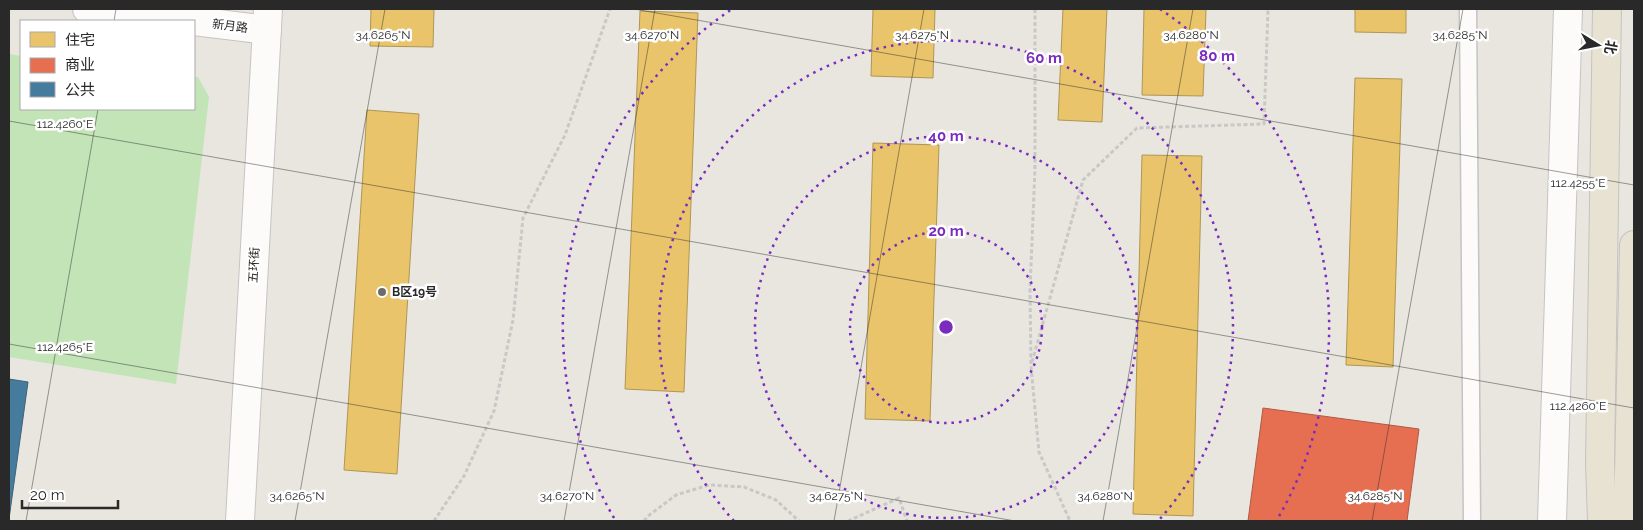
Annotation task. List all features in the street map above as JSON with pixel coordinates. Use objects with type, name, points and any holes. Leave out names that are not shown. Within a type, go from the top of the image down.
[{"type":"highway","points":[[1602,521],[1600,463],[1606,9]]},
{"type":"highway","points":[[1628,521],[1634,245]]},
{"type":"street","name":"新月路","points":[[87,9],[184,20]]},
{"type":"street","points":[[1552,521],[1568,9]]},
{"type":"street","name":"新月路","points":[[195,21],[267,19]]},
{"type":"street","name":"五环街","points":[[240,521],[267,19]]},
{"type":"lane","points":[[1468,9],[1472,521]]},
{"type":"path","points":[[434,521],[464,476],[494,411],[513,320],[523,218],[564,135],[610,9]]},
{"type":"path","points":[[1035,9],[1035,168],[1030,290],[1031,366],[1039,452],[1070,521]]},
{"type":"path","points":[[1031,366],[1083,180],[1137,128],[1264,124],[1268,9]]},
{"type":"path","points":[[644,521],[676,495],[709,485],[744,487],[776,500],[799,521]]},
{"type":"path","points":[[848,521],[899,498],[907,521]]},
{"type":"green space","points":[[9,54],[20,56],[20,110],[195,110],[195,77],[198,77],[209,97],[176,384],[9,357]]},
{"type":"building: 住宅","points":[[371,9],[434,9],[433,47],[370,46]]},
{"type":"building: 住宅","points":[[873,9],[935,9],[933,78],[871,76]]},
{"type":"building: 住宅","points":[[1063,9],[1107,9],[1102,122],[1058,120]]},
{"type":"building: 住宅","points":[[1144,9],[1206,9],[1203,96],[1142,95]]},
{"type":"building: 住宅","points":[[1355,9],[1406,9],[1406,33],[1355,32]]},
{"type":"building: 住宅","points":[[640,11],[698,13],[684,392],[625,389]]},
{"type":"building: 住宅","points":[[1355,78],[1402,79],[1393,367],[1346,365]]},
{"type":"building: 住宅","name":"B区19号","points":[[367,110],[419,114],[397,474],[344,470]]},
{"type":"building: 住宅","points":[[873,143],[939,145],[930,421],[865,419]]},
{"type":"building: 住宅","points":[[1142,155],[1202,156],[1193,516],[1133,514]]},
{"type":"building: 商业","points":[[1263,408],[1419,429],[1407,521],[1248,521]]},
{"type":"building: 公共","points":[[9,379],[28,382],[9,519]]},
{"type":"place","name":"B区19号","points":[[382,292]]}]
